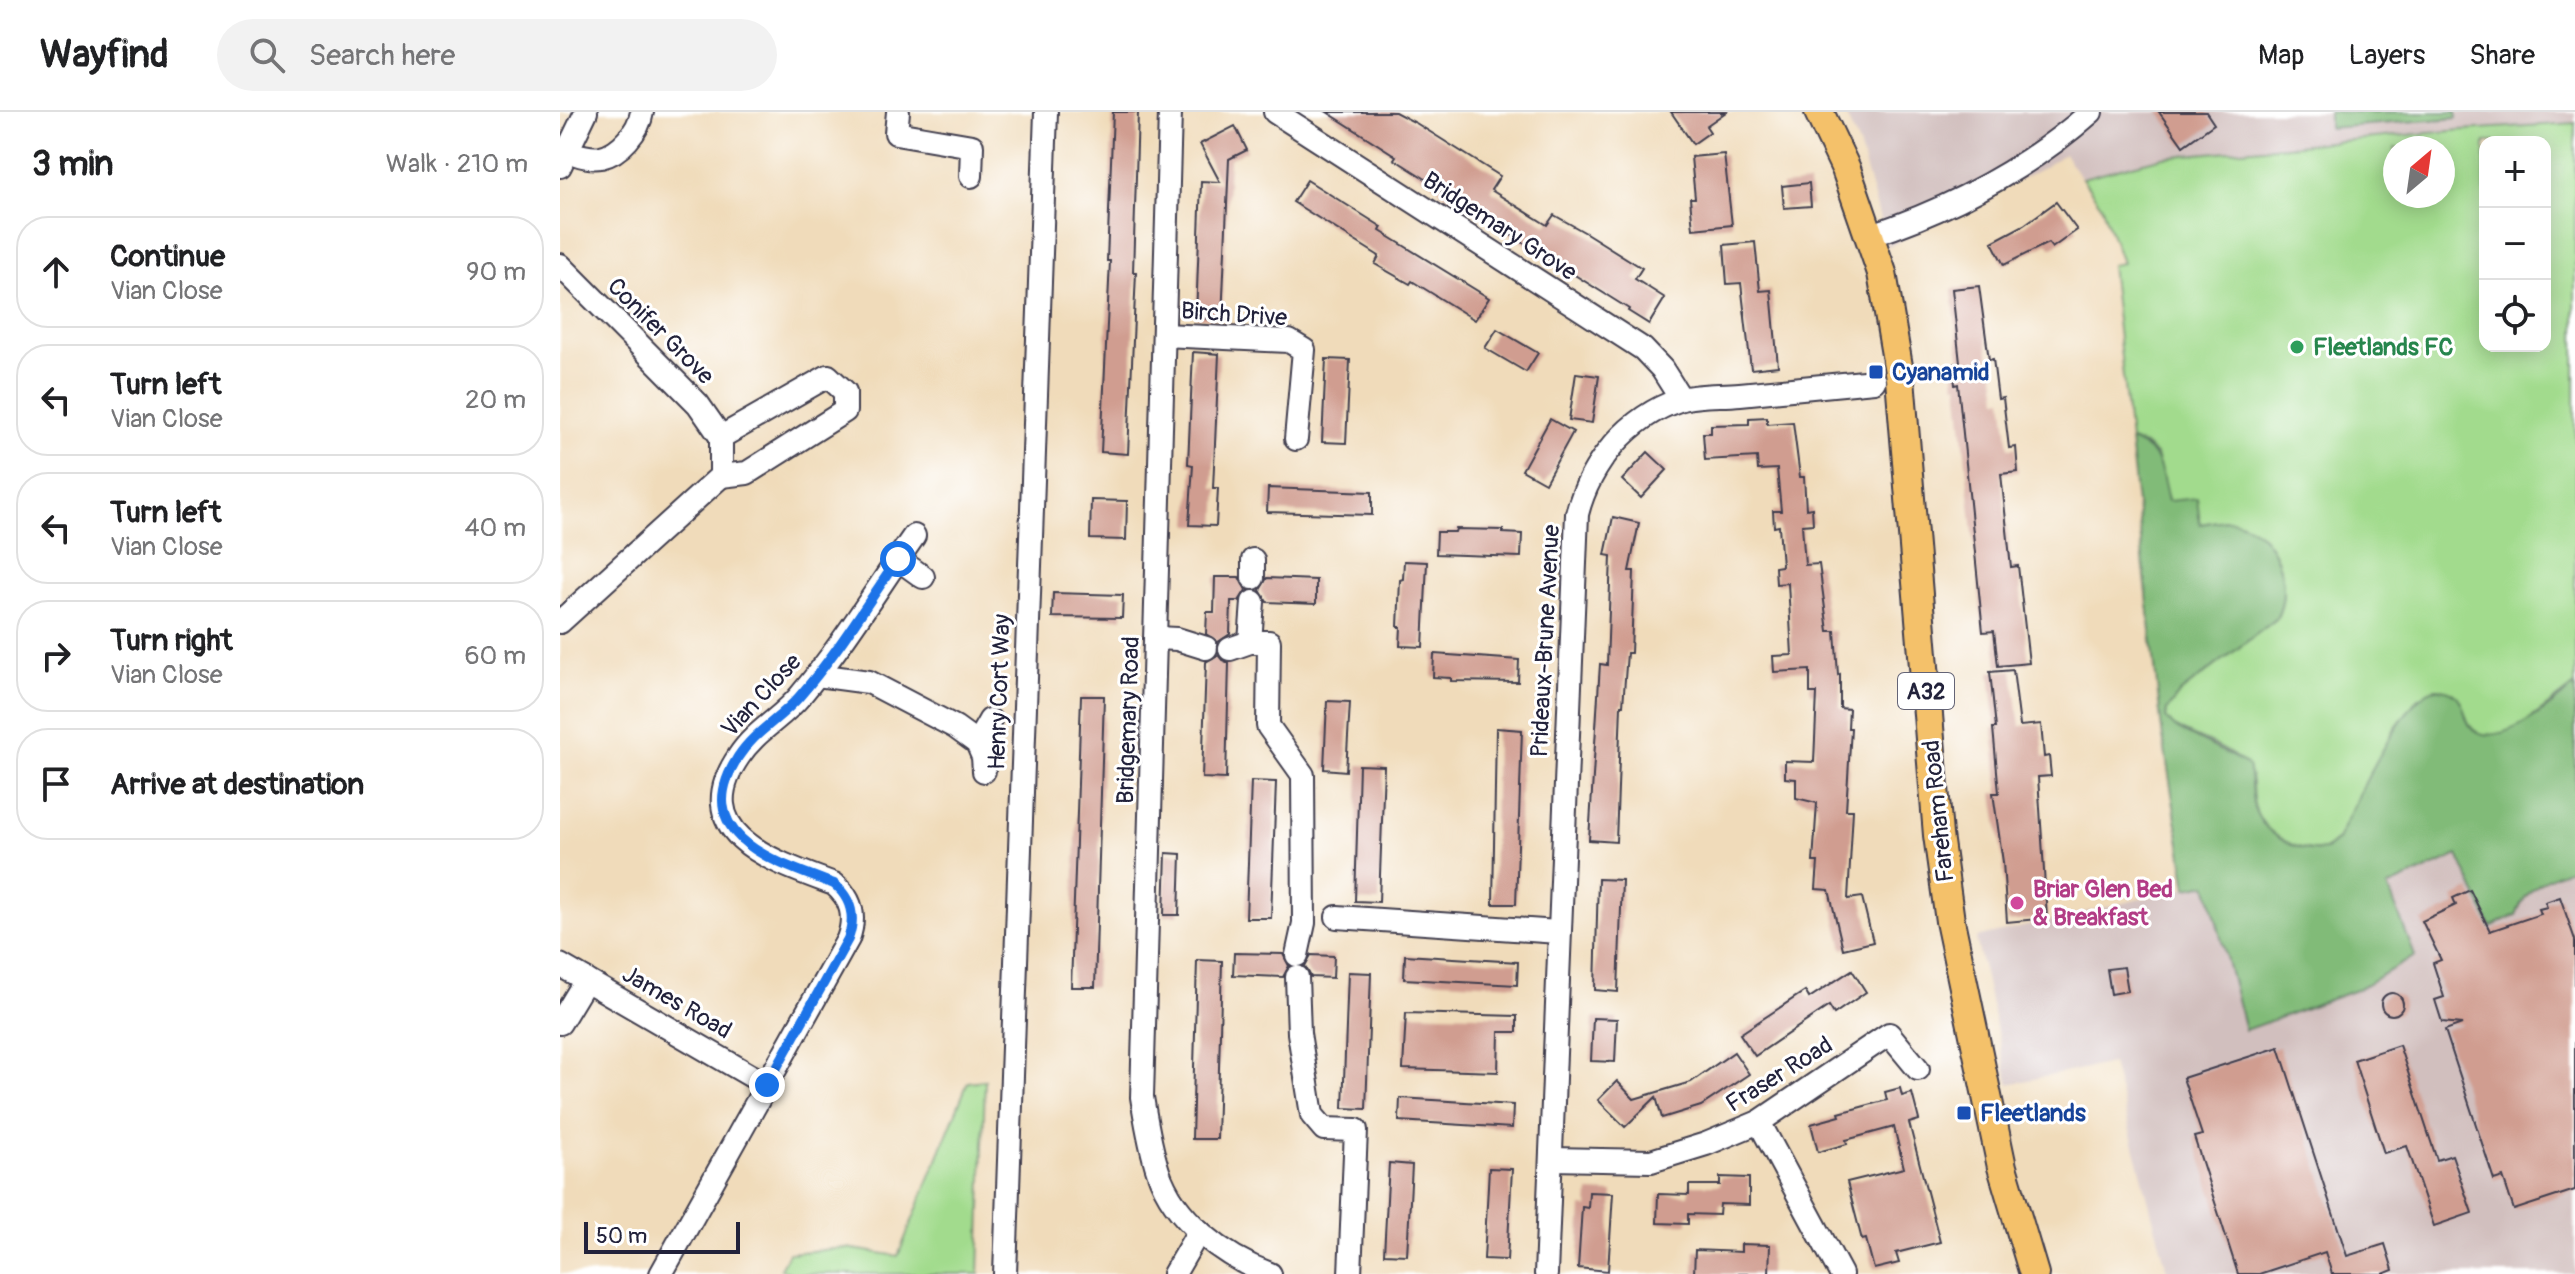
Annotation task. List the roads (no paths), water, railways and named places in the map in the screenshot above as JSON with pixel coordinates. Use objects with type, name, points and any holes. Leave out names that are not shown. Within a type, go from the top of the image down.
[{"type":"main road","name":"Fareham Road","points":[[1819,112],[1846,169],[1882,273],[1900,378],[1938,835],[1950,921],[2002,1167],[2034,1274]]},
{"type":"street","points":[[564,159],[586,112]]},
{"type":"street","points":[[564,159],[603,157],[631,138],[642,112]]},
{"type":"street","points":[[898,112],[896,133],[972,146],[971,176]]},
{"type":"street","name":"Henry Cort Way","points":[[1005,1274],[1046,112]]},
{"type":"street","name":"Bridgemary Road","points":[[1170,112],[1142,1097],[1158,1174],[1178,1208],[1199,1231],[1242,1264],[1270,1274]]},
{"type":"street","name":"Bridgemary Grove","points":[[1275,112],[1643,349],[1662,369],[1681,399]]},
{"type":"street","points":[[1869,236],[1911,222],[1972,194],[2059,138],[2091,112]]},
{"type":"street","name":"Conifer Grove","points":[[560,265],[698,404],[721,437]]},
{"type":"street","name":"Birch Drive","points":[[1164,335],[1289,341],[1304,350],[1296,439]]},
{"type":"street","points":[[560,622],[721,476],[747,473],[845,411],[845,392],[828,376],[721,437],[721,476]]},
{"type":"street","points":[[1681,399],[1874,381]]},
{"type":"street","name":"Prideaux-Brune Avenue","points":[[1546,1274],[1577,514],[1591,476],[1618,441],[1651,413],[1681,399]]},
{"type":"street","name":"Vian Close","points":[[661,1274],[848,939],[852,926],[851,906],[844,892],[834,884],[751,849],[735,834],[724,801],[727,781],[738,757],[755,736],[797,700],[817,675],[914,536]]},
{"type":"street","points":[[898,559],[923,577]]},
{"type":"street","points":[[1253,602],[1240,645],[1269,642],[1268,726],[1303,775],[1304,923],[1297,966],[1299,1033],[1312,1115],[1324,1129],[1356,1130],[1350,1274]]},
{"type":"street","points":[[1157,638],[1177,639],[1206,648]]},
{"type":"street","points":[[817,675],[869,682],[955,727],[977,743],[983,757],[984,771]]},
{"type":"street","points":[[977,743],[990,720]]},
{"type":"street","points":[[1337,917],[1558,932]]},
{"type":"street","name":"James Road","points":[[560,965],[767,1085]]},
{"type":"street","points":[[560,1023],[586,980]]},
{"type":"street","name":"Fraser Road","points":[[1552,1159],[1651,1161],[1706,1144],[1759,1122],[1889,1034],[1918,1069]]},
{"type":"street","points":[[1759,1122],[1841,1274]]},
{"type":"street","points":[[1174,1274],[1199,1231]]},
{"type":"place","name":"Fleetlands FC","points":[[2297,347]]},
{"type":"place","name":"Cyanamid","points":[[1876,372]]},
{"type":"place","name":"Briar Glen Bed & Breakfast","points":[[2017,903]]},
{"type":"place","name":"Fleetlands","points":[[1964,1113]]}]
